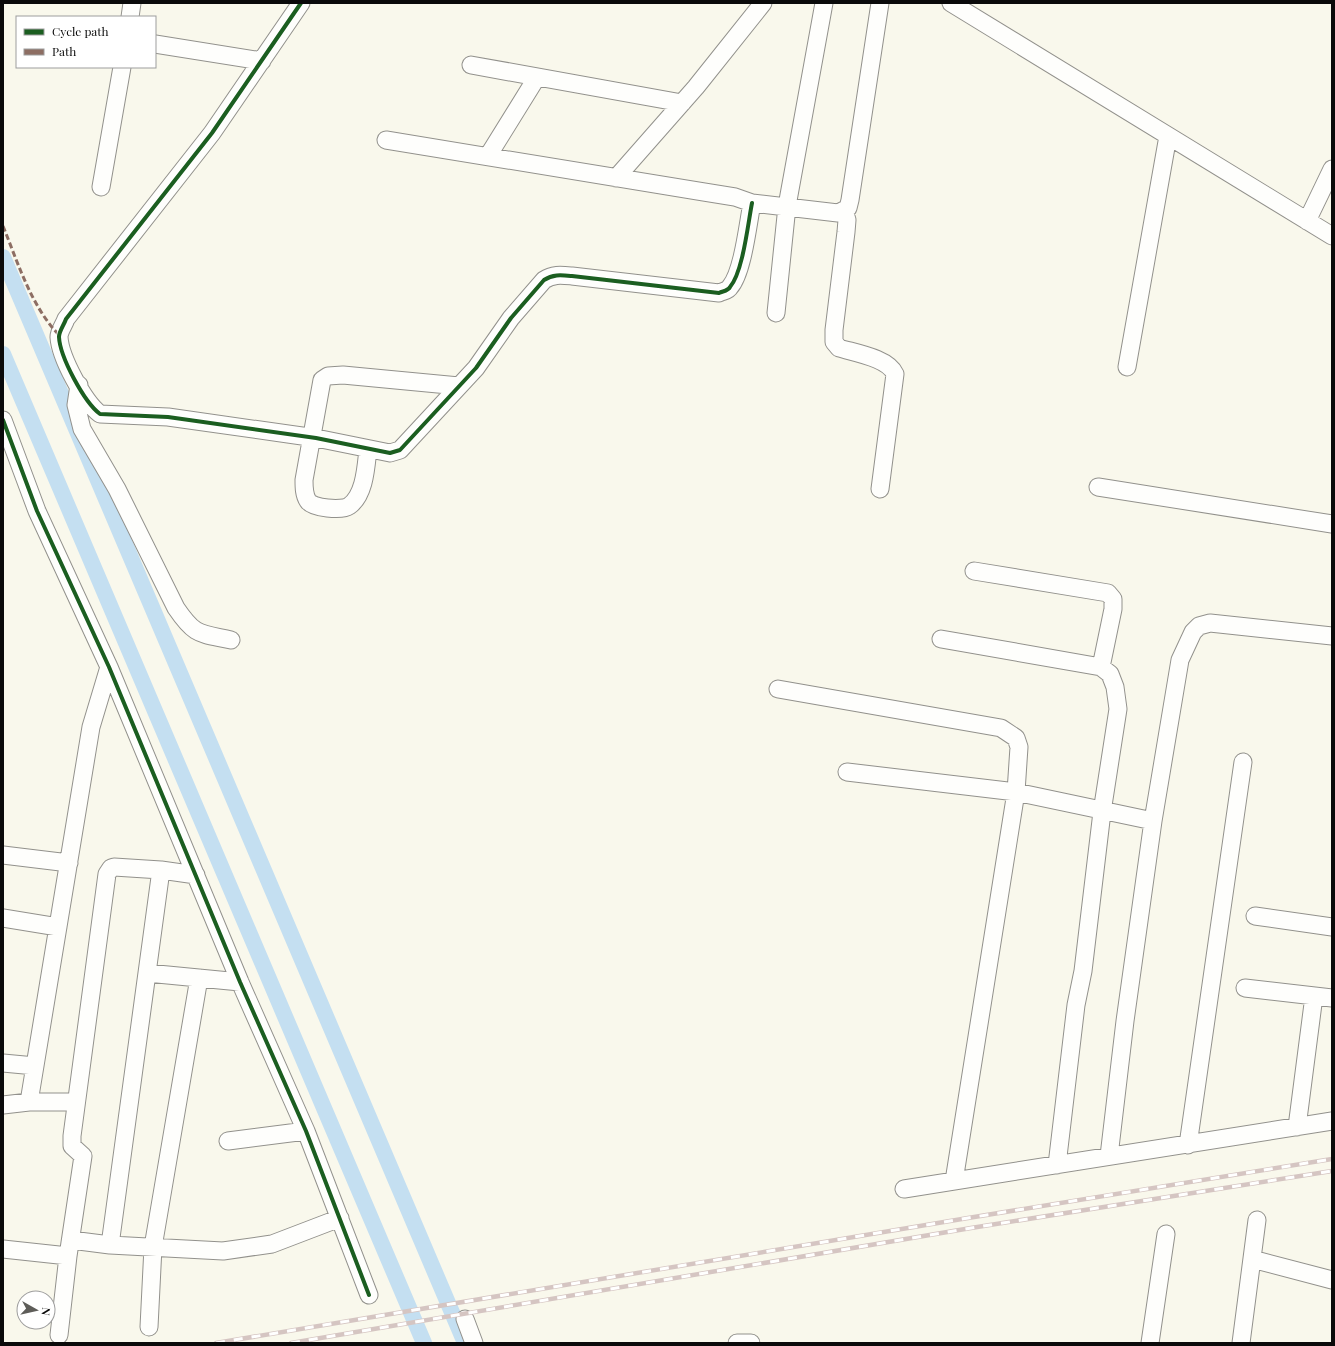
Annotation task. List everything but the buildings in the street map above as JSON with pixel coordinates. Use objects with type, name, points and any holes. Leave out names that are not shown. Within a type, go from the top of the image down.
[{"type":"street","points":[[130,16],[132,3]]},
{"type":"street","points":[[301,3],[212,133],[66,319],[59,334],[61,348],[86,400],[93,409],[100,414],[168,416],[310,437],[390,453],[400,450],[476,368],[511,318],[549,276],[572,276],[719,293],[729,289],[734,281],[741,260],[752,202]]},
{"type":"street","points":[[616,178],[682,103],[763,3]]},
{"type":"street","points":[[776,313],[787,206],[824,3]]},
{"type":"street","points":[[386,140],[727,196],[752,202],[838,213],[848,208],[850,200],[880,3]]},
{"type":"street","points":[[952,3],[1332,236]]},
{"type":"street","points":[[156,44],[262,61]]},
{"type":"street","points":[[471,65],[682,103]]},
{"type":"street","points":[[101,188],[122,68]]},
{"type":"street","points":[[488,156],[537,77]]},
{"type":"street","points":[[1127,367],[1168,136]]},
{"type":"street","points":[[1307,220],[1332,169]]},
{"type":"street","points":[[844,210],[847,220],[834,330],[834,342],[839,348],[881,361],[892,368],[895,374],[880,489]]},
{"type":"street","points":[[368,449],[361,487],[349,506],[341,509],[311,505],[305,493],[304,480],[318,390],[322,380],[328,376],[343,375],[459,386]]},
{"type":"street","points":[[79,385],[76,405],[82,429],[117,489],[176,608],[185,622],[197,633],[231,640]]},
{"type":"street","points":[[4,424],[36,511],[109,667],[240,982],[306,1131],[369,1295]]},
{"type":"street","points":[[1098,487],[1332,524]]},
{"type":"street","points":[[974,571],[1108,593],[1113,599],[1113,609],[1101,667]]},
{"type":"street","points":[[1109,1156],[1126,1013],[1154,821],[1180,660],[1193,632],[1199,626],[1210,622],[1332,636]]},
{"type":"street","points":[[941,638],[1101,667],[1110,674],[1115,687],[1118,709],[1102,812],[1083,971],[1076,1005],[1057,1165]]},
{"type":"street","points":[[29,1102],[91,727],[109,667]]},
{"type":"street","points":[[778,688],[1001,728],[1016,738],[1019,748],[1016,792],[954,1181]]},
{"type":"street","points":[[1188,1145],[1244,762]]},
{"type":"street","points":[[847,772],[1016,792],[1102,812],[1154,821]]},
{"type":"street","points":[[3,855],[69,863]]},
{"type":"street","points":[[59,1336],[69,1248],[83,1156],[71,1143],[108,871],[114,867],[161,870],[196,875]]},
{"type":"street","points":[[110,1245],[161,870]]},
{"type":"street","points":[[1255,916],[1332,927]]},
{"type":"street","points":[[3,918],[58,926]]},
{"type":"street","points":[[146,973],[240,982]]},
{"type":"street","points":[[150,1327],[153,1247],[199,978]]},
{"type":"street","points":[[1245,988],[1332,998]]},
{"type":"street","points":[[1297,1127],[1314,996]]},
{"type":"street","points":[[3,1063],[35,1066]]},
{"type":"street","points":[[3,1105],[29,1102],[76,1102]]},
{"type":"street","points":[[904,1189],[1332,1121]]},
{"type":"street","points":[[228,1141],[306,1131]]},
{"type":"street","points":[[3,1249],[69,1248],[110,1245],[223,1251],[272,1244],[340,1218]]},
{"type":"street","points":[[1241,1343],[1257,1220]]},
{"type":"street","points":[[1150,1343],[1166,1234]]},
{"type":"street","points":[[1252,1259],[1332,1280]]},
{"type":"street","points":[[464,1319],[474,1343]]},
{"type":"street","points":[[737,1343],[752,1343]]},
{"type":"waterway","points":[[3,257],[465,1343]]},
{"type":"waterway","points":[[3,354],[424,1343]]},
{"type":"railway","points":[[216,1343],[1332,1159]]},
{"type":"railway","points":[[291,1343],[971,1228],[1332,1171]]},
{"type":"marked path","points":[[3,226],[33,298],[49,324],[59,335]]},
{"type":"cycle path","points":[[301,3],[212,133],[66,319],[59,335],[60,346],[68,367],[80,390],[100,414],[168,417],[316,438],[390,453],[400,450],[476,368],[511,318],[547,278],[557,275],[719,293],[728,289],[735,280],[742,259],[752,203]]},
{"type":"cycle path","points":[[3,420],[37,511],[109,667],[240,982],[306,1131],[369,1295]]}]
